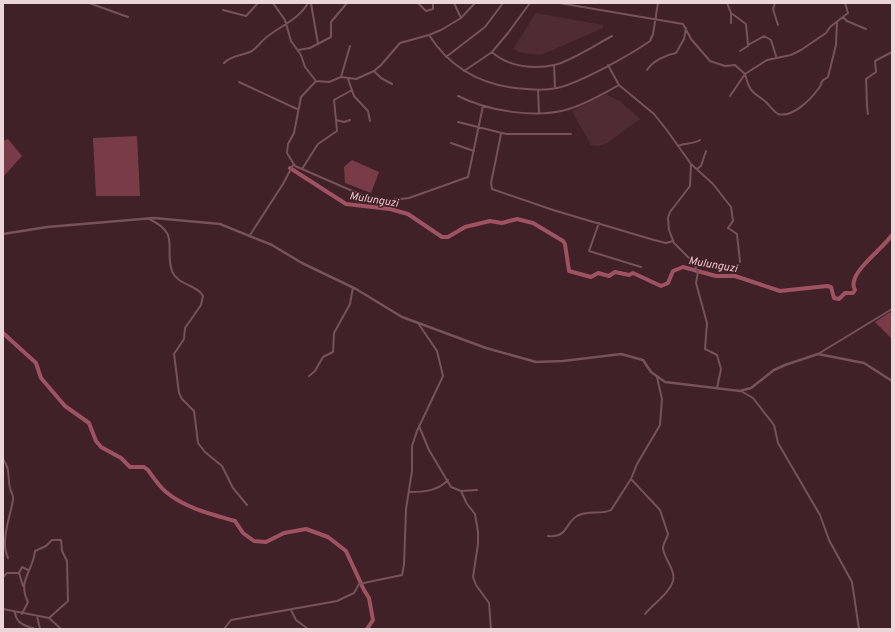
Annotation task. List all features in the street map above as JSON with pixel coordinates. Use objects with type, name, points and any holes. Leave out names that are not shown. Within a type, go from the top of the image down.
[{"type":"street","points":[[89,3],[128,17]]},
{"type":"street","points":[[223,10],[246,16],[258,3]]},
{"type":"street","points":[[273,3],[286,23],[290,38],[298,50],[305,67],[316,81],[329,82],[341,77],[356,79],[374,71],[400,43],[429,35],[461,18],[475,3]]},
{"type":"street","points":[[224,63],[231,58],[243,55],[254,49],[264,39],[299,15],[310,3]]},
{"type":"street","points":[[310,3],[318,44]]},
{"type":"street","points":[[298,50],[310,48],[331,37],[331,22],[347,3]]},
{"type":"street","points":[[418,3],[426,12],[433,9],[433,3]]},
{"type":"street","points":[[454,3],[461,18]]},
{"type":"street","points":[[446,57],[485,27],[503,3]]},
{"type":"street","points":[[464,71],[492,52],[530,3]]},
{"type":"street","points":[[559,3],[683,24],[686,27],[691,39],[710,61],[725,66],[735,65],[745,74],[748,85],[754,94],[767,103],[778,114],[784,114],[809,100],[819,88],[822,81],[828,77],[836,45],[837,22]]},
{"type":"street","points":[[429,35],[446,57],[464,71],[483,81],[503,88],[538,90],[555,88],[608,65],[650,40],[653,34],[658,3]]},
{"type":"street","points":[[727,3],[731,13],[731,23]]},
{"type":"street","points":[[775,3],[773,9],[778,25]]},
{"type":"street","points":[[730,96],[745,74],[767,60],[791,55],[801,50],[826,33],[848,12],[845,3]]},
{"type":"street","points":[[731,13],[746,24],[748,34],[747,44],[749,45]]},
{"type":"street","points":[[843,17],[846,21],[866,29]]},
{"type":"street","points":[[647,70],[652,63],[669,54],[676,53],[684,39],[686,27]]},
{"type":"street","points":[[492,52],[501,59],[515,65],[554,65],[612,36]]},
{"type":"street","points":[[740,51],[764,36],[771,40],[777,57]]},
{"type":"street","points":[[341,77],[350,46]]},
{"type":"street","points":[[868,114],[866,79],[876,72],[875,62],[892,52]]},
{"type":"street","points":[[554,65],[555,88]]},
{"type":"street","points":[[608,65],[619,85],[654,114],[691,164],[713,184],[731,207],[733,221],[728,228],[737,234],[740,262]]},
{"type":"street","points":[[374,71],[381,78],[392,84]]},
{"type":"street","points":[[348,79],[356,98],[368,110],[370,122]]},
{"type":"street","points":[[316,81],[303,94],[297,109],[294,132],[289,143],[287,153],[293,165],[364,196],[384,201],[409,198],[466,178],[469,174],[483,106]]},
{"type":"street","points":[[239,82],[297,109]]},
{"type":"street","points":[[458,96],[483,106],[504,111],[539,112],[571,109],[619,85]]},
{"type":"street","points":[[302,170],[318,144],[337,131],[334,100],[352,90]]},
{"type":"street","points":[[538,90],[539,112]]},
{"type":"street","points":[[336,120],[346,122],[350,120]]},
{"type":"street","points":[[458,122],[501,134],[571,134]]},
{"type":"street","points":[[501,134],[491,183],[492,189],[660,242],[666,243],[673,241]]},
{"type":"street","points":[[678,146],[685,143],[693,144],[700,140]]},
{"type":"street","points":[[452,143],[474,151]]},
{"type":"street","points":[[697,169],[701,166],[706,151]]},
{"type":"street","points":[[691,164],[690,186],[674,206],[668,218],[669,230],[673,241],[693,262],[698,272],[696,283],[707,323],[705,350],[717,355],[720,363],[717,388]]},
{"type":"street","points":[[250,235],[283,184],[293,165]]},
{"type":"street","points":[[148,218],[160,226],[169,236],[172,268],[174,274],[187,285],[200,292],[203,296],[200,305],[185,328],[184,339],[174,354],[179,393],[182,399],[194,412],[196,437],[200,446],[222,466],[233,488],[247,506]]},
{"type":"street","points":[[3,234],[48,227],[148,218],[220,224],[272,245],[318,271],[353,287],[399,315],[486,348],[534,361],[563,361],[606,355],[628,355],[643,360],[657,378],[662,400],[660,425],[637,464],[631,479],[611,510],[579,515],[574,518],[563,533],[555,537],[548,536]]},
{"type":"street","points":[[599,223],[589,251],[641,267]]},
{"type":"street","points":[[309,376],[315,371],[322,358],[333,352],[334,334],[350,304],[353,287]]},
{"type":"street","points":[[740,391],[751,388],[774,370],[818,354],[892,309]]},
{"type":"street","points":[[224,629],[230,620],[338,601],[354,593],[359,584],[402,575],[404,565],[406,509],[413,461],[412,447],[431,398],[442,380],[442,373],[436,351],[417,323]]},
{"type":"street","points":[[818,354],[864,363],[892,381]]},
{"type":"street","points":[[657,378],[671,383],[740,391],[753,398],[774,425],[781,449],[820,515],[832,546],[852,582],[859,629]]},
{"type":"street","points":[[419,426],[429,450],[452,488],[461,491],[478,490]]},
{"type":"street","points":[[3,459],[9,470],[10,488],[13,496],[6,526],[6,553],[8,558]]},
{"type":"street","points":[[631,479],[663,516],[668,532],[663,545],[663,551],[673,576],[672,582],[666,591],[645,614]]},
{"type":"street","points":[[409,492],[430,491],[443,485],[448,480]]},
{"type":"street","points":[[461,491],[467,504],[475,514],[478,538],[473,577],[476,585],[488,603],[491,629]]},
{"type":"street","points":[[23,587],[36,551],[46,546],[52,540],[61,540],[62,551],[67,562],[68,601],[49,618]]},
{"type":"street","points":[[22,614],[28,602],[24,596],[19,573],[22,567],[28,570]]},
{"type":"street","points":[[3,577],[7,573],[19,573]]},
{"type":"street","points":[[3,609],[22,614],[49,618],[61,629]]},
{"type":"street","points":[[291,610],[296,620],[308,629]]},
{"type":"street","points":[[14,612],[16,618],[21,624],[36,629]]},
{"type":"street","points":[[36,616],[40,629]]},
{"type":"shaded area","points":[[536,13],[603,25],[603,28],[541,55],[521,53],[513,49]]},
{"type":"shaded area","points":[[606,94],[620,101],[640,119],[607,143],[598,146],[591,145],[572,111]]},
{"type":"shaded area","points":[[137,136],[140,196],[96,196],[93,138]]},
{"type":"shaded area","points":[[8,139],[22,156],[3,177],[3,141]]},
{"type":"shaded area","points":[[352,160],[379,172],[371,193],[345,183],[344,167]]},
{"type":"shaded area","points":[[890,312],[892,314],[892,339],[875,322]]},
{"type":"waterway","name":"Mulunguzi","points":[[290,168],[346,204],[390,209],[408,214],[442,237],[448,237],[465,227],[490,221],[502,223],[517,219],[533,223],[563,241],[565,244],[569,271],[591,277],[598,273],[609,276],[615,272],[629,275],[633,273],[661,286],[668,283],[673,271],[683,267],[716,276],[735,276],[780,291],[827,286],[831,287],[834,298],[839,299],[845,293],[853,293],[855,290],[854,281],[860,270],[892,235]]},
{"type":"waterway","points":[[3,333],[36,363],[41,378],[65,406],[89,423],[96,441],[101,447],[121,458],[130,467],[144,467],[163,490],[173,498],[199,510],[235,521],[243,533],[254,541],[266,542],[284,533],[306,529],[328,537],[346,551],[369,598],[373,620],[367,629]]}]
